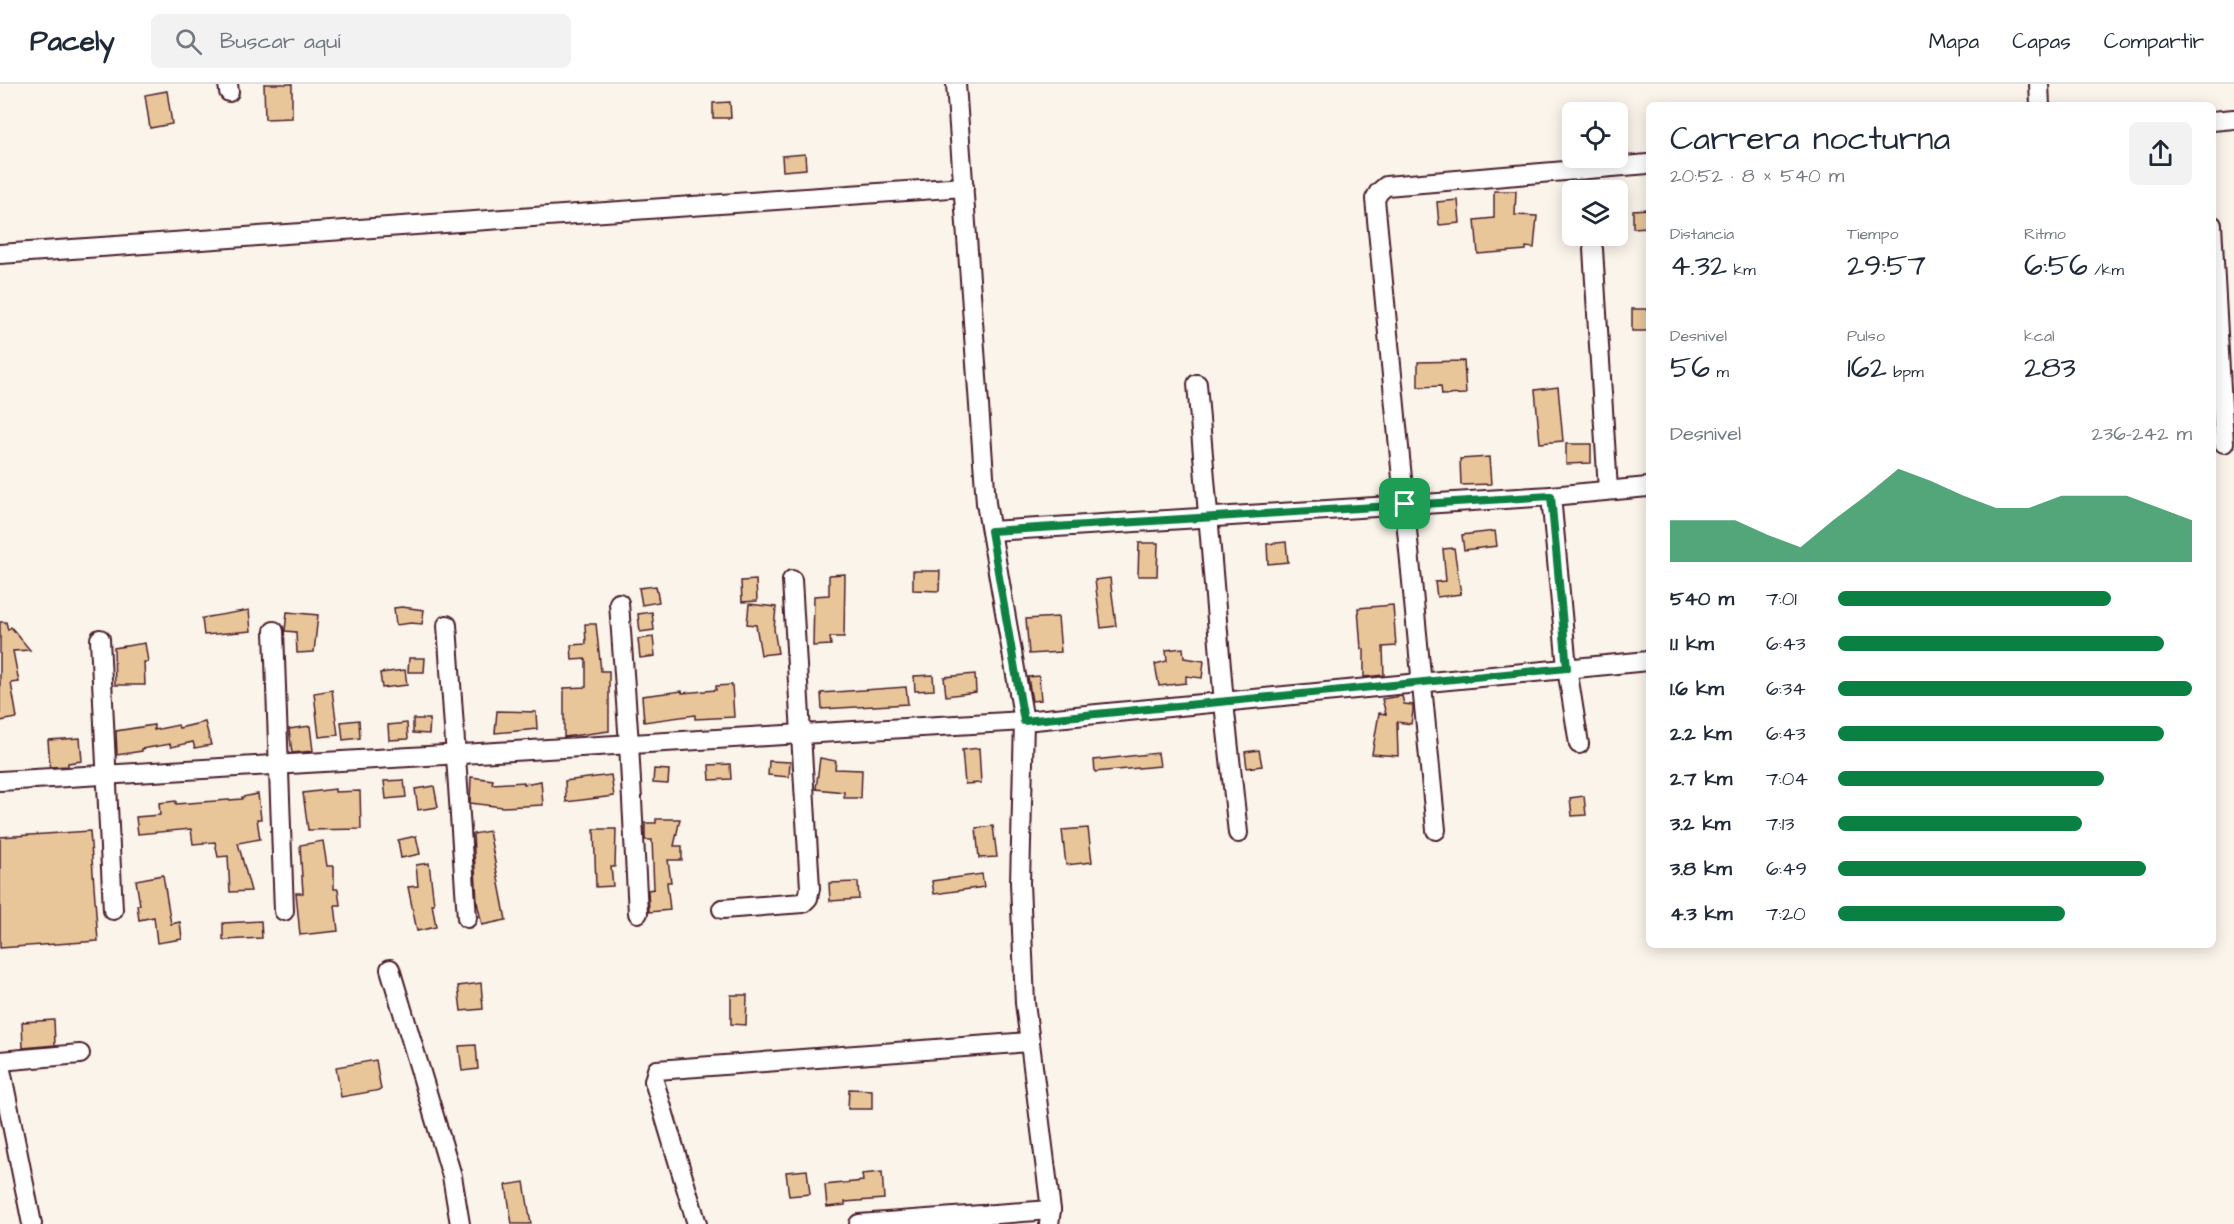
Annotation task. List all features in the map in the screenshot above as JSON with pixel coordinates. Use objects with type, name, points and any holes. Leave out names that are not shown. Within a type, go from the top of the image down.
[{"type":"street","points":[[860,1224],[1050,1217],[1025,1004],[1020,883],[1024,721],[986,503],[956,84]]},
{"type":"street","points":[[2039,84],[2040,102]]},
{"type":"street","points":[[2216,121],[2234,119]]},
{"type":"street","points":[[1436,830],[1420,684],[1375,199],[1386,186],[1646,164]]},
{"type":"street","points":[[0,254],[964,187]]},
{"type":"street","points":[[1593,249],[1608,490]]},
{"type":"street","points":[[2216,304],[2223,443]]},
{"type":"street","points":[[1197,384],[1224,703],[1238,833]]},
{"type":"street","points":[[991,531],[1551,496],[1646,487]]},
{"type":"street","points":[[1551,496],[1567,668],[1579,744]]},
{"type":"street","points":[[722,909],[802,903],[808,898],[810,888],[792,580]]},
{"type":"street","points":[[619,603],[630,744],[638,914]]},
{"type":"street","points":[[447,625],[467,918]]},
{"type":"street","points":[[274,631],[284,911]]},
{"type":"street","points":[[100,639],[114,910]]},
{"type":"street","points":[[0,781],[1024,721],[1646,661]]},
{"type":"street","points":[[390,969],[452,1176],[460,1224]]},
{"type":"street","points":[[697,1224],[654,1082],[657,1070],[1030,1042]]},
{"type":"street","points":[[32,1224],[3,1100],[0,1063],[29,1057],[80,1054]]},
{"type":"building","points":[[264,84],[292,84],[292,118],[265,119]]},
{"type":"building","points":[[167,91],[172,124],[150,128],[145,95]]},
{"type":"building","points":[[730,102],[731,118],[713,118],[713,103]]},
{"type":"building","points":[[805,154],[806,169],[783,171],[782,156]]},
{"type":"building","points":[[1494,191],[1516,191],[1515,215],[1537,216],[1534,248],[1526,247],[1526,250],[1478,254],[1475,220],[1494,218]]},
{"type":"building","points":[[1458,200],[1460,223],[1439,225],[1437,202]]},
{"type":"building","points":[[1646,209],[1646,227],[1633,228],[1633,210]]},
{"type":"building","points":[[1632,309],[1646,309],[1646,331],[1632,331]]},
{"type":"building","points":[[1464,361],[1466,394],[1442,395],[1441,386],[1418,387],[1418,362]]},
{"type":"building","points":[[1558,387],[1563,441],[1540,443],[1535,390]]},
{"type":"building","points":[[1566,444],[1591,444],[1591,463],[1566,464]]},
{"type":"building","points":[[1489,457],[1491,484],[1461,485],[1460,459]]},
{"type":"building","points":[[1495,531],[1497,546],[1464,550],[1462,535]]},
{"type":"building","points":[[1286,542],[1288,562],[1268,564],[1267,544]]},
{"type":"building","points":[[1139,543],[1158,543],[1157,576],[1138,576]]},
{"type":"building","points":[[1454,548],[1461,594],[1437,597],[1435,582],[1446,581],[1443,549]]},
{"type":"building","points":[[913,571],[940,571],[939,591],[913,590]]},
{"type":"building","points":[[845,574],[844,637],[830,637],[831,645],[813,646],[814,596],[829,595],[829,575]]},
{"type":"building","points":[[1110,578],[1116,626],[1101,628],[1095,580]]},
{"type":"building","points":[[756,580],[757,601],[742,602],[741,581]]},
{"type":"building","points":[[656,586],[659,602],[642,605],[639,588]]},
{"type":"building","points":[[749,604],[776,607],[774,629],[778,653],[761,655],[756,625],[747,624]]},
{"type":"building","points":[[1393,605],[1396,646],[1383,647],[1384,675],[1364,677],[1364,649],[1361,649],[1358,608]]},
{"type":"building","points":[[394,608],[424,610],[422,624],[396,625]]},
{"type":"building","points":[[249,610],[251,631],[204,635],[202,618]]},
{"type":"building","points":[[287,612],[318,615],[314,652],[297,653],[296,632],[285,631]]},
{"type":"building","points":[[652,612],[654,630],[640,632],[638,614]]},
{"type":"building","points":[[1058,617],[1061,652],[1029,654],[1026,619]]},
{"type":"building","points":[[0,622],[6,622],[8,630],[11,627],[30,650],[13,651],[19,682],[11,683],[17,718],[0,721]]},
{"type":"building","points":[[585,624],[596,624],[601,671],[609,671],[609,731],[564,737],[564,688],[586,687],[586,659],[572,660],[571,645],[586,644]]},
{"type":"building","points":[[653,637],[655,656],[640,658],[638,639]]},
{"type":"building","points":[[145,643],[148,662],[144,662],[145,685],[115,685],[114,648]]},
{"type":"building","points":[[1183,648],[1184,658],[1204,661],[1202,678],[1186,676],[1186,683],[1159,686],[1155,664],[1167,661],[1166,650]]},
{"type":"building","points":[[409,658],[425,658],[424,672],[408,672]]},
{"type":"building","points":[[405,670],[407,685],[382,688],[380,673]]},
{"type":"building","points":[[975,674],[976,692],[946,696],[944,677]]},
{"type":"building","points":[[933,675],[934,690],[915,691],[914,676]]},
{"type":"building","points":[[1039,676],[1041,700],[1032,701],[1028,677]]},
{"type":"building","points":[[732,685],[734,717],[695,719],[695,715],[644,722],[642,696],[716,690],[716,686]]},
{"type":"building","points":[[906,687],[908,704],[822,709],[821,693]]},
{"type":"building","points":[[332,690],[338,735],[319,737],[314,693]]},
{"type":"building","points":[[1402,696],[1404,704],[1413,705],[1413,711],[1411,724],[1397,722],[1398,756],[1372,754],[1379,713],[1386,714],[1382,699]]},
{"type":"building","points":[[497,711],[536,712],[537,729],[495,733]]},
{"type":"building","points":[[413,719],[430,719],[429,734],[413,733]]},
{"type":"building","points":[[359,720],[360,738],[343,740],[341,722]]},
{"type":"building","points":[[205,722],[211,745],[195,748],[193,742],[171,747],[170,744],[117,755],[116,731],[154,725],[154,730],[178,725],[179,728]]},
{"type":"building","points":[[407,723],[408,739],[389,740],[388,725]]},
{"type":"building","points":[[310,726],[313,751],[292,753],[289,729]]},
{"type":"building","points":[[80,738],[82,761],[68,763],[68,766],[50,767],[48,740]]},
{"type":"building","points":[[979,748],[981,783],[965,784],[962,750]]},
{"type":"building","points":[[1259,750],[1262,766],[1247,768],[1245,752]]},
{"type":"building","points":[[1158,753],[1160,766],[1095,772],[1094,760]]},
{"type":"building","points":[[820,758],[836,761],[835,769],[862,770],[861,798],[844,798],[844,792],[816,789]]},
{"type":"building","points":[[769,761],[790,762],[789,777],[768,775]]},
{"type":"building","points":[[730,764],[731,779],[710,780],[709,765]]},
{"type":"building","points":[[654,769],[669,770],[668,784],[653,783]]},
{"type":"building","points":[[611,775],[614,796],[566,802],[565,781]]},
{"type":"building","points":[[471,777],[493,780],[492,784],[524,782],[524,784],[541,781],[543,805],[503,807],[470,803]]},
{"type":"building","points":[[404,780],[406,797],[386,799],[384,781]]},
{"type":"building","points":[[434,786],[438,807],[418,810],[415,789]]},
{"type":"building","points":[[335,789],[335,792],[360,791],[361,829],[308,830],[303,793]]},
{"type":"building","points":[[258,794],[261,819],[257,819],[260,839],[238,843],[251,891],[230,892],[228,856],[218,857],[215,842],[193,844],[191,829],[138,834],[136,817],[160,815],[159,803],[176,801],[176,804],[242,799],[242,797]]},
{"type":"building","points":[[1584,796],[1586,815],[1572,816],[1570,798]]},
{"type":"building","points":[[656,819],[680,819],[674,846],[682,846],[682,860],[668,860],[671,882],[667,882],[670,910],[649,912],[648,890],[654,889],[652,840],[645,840],[645,823],[656,823]]},
{"type":"building","points":[[993,826],[997,857],[979,858],[976,828]]},
{"type":"building","points":[[1088,828],[1092,862],[1066,865],[1062,830]]},
{"type":"building","points":[[594,829],[616,829],[615,867],[611,867],[613,886],[596,887]]},
{"type":"building","points":[[90,831],[98,941],[0,948],[0,837]]},
{"type":"building","points":[[489,831],[506,920],[482,925],[477,902],[473,834]]},
{"type":"building","points":[[416,836],[420,854],[401,858],[398,840]]},
{"type":"building","points":[[323,841],[327,866],[334,866],[334,889],[338,889],[340,905],[335,905],[338,931],[300,935],[296,893],[303,893],[300,845]]},
{"type":"building","points":[[429,863],[436,927],[417,931],[408,887],[418,886],[416,865]]},
{"type":"building","points":[[982,874],[984,887],[934,894],[932,881]]},
{"type":"building","points":[[163,875],[171,924],[180,922],[182,939],[157,943],[154,917],[139,920],[137,905],[140,905],[136,880]]},
{"type":"building","points":[[858,882],[859,899],[830,901],[829,883]]},
{"type":"building","points":[[261,921],[262,938],[223,940],[223,923]]},
{"type":"building","points":[[481,983],[483,1009],[461,1011],[458,986]]},
{"type":"building","points":[[731,995],[747,995],[746,1025],[731,1024]]},
{"type":"building","points":[[54,1020],[55,1045],[23,1048],[22,1022]]},
{"type":"building","points":[[476,1045],[478,1069],[462,1071],[459,1046]]},
{"type":"building","points":[[376,1060],[381,1090],[341,1097],[336,1067]]},
{"type":"building","points":[[849,1089],[872,1090],[872,1109],[848,1109]]},
{"type":"building","points":[[807,1170],[810,1194],[789,1196],[786,1172]]},
{"type":"building","points":[[882,1172],[884,1199],[845,1202],[845,1205],[827,1207],[825,1185],[863,1181],[862,1174]]},
{"type":"building","points":[[524,1182],[531,1224],[512,1224],[506,1185]]},
{"type":"route","points":[[1551,496],[1567,668],[1024,721],[991,531],[1405,504],[1551,496]]}]
